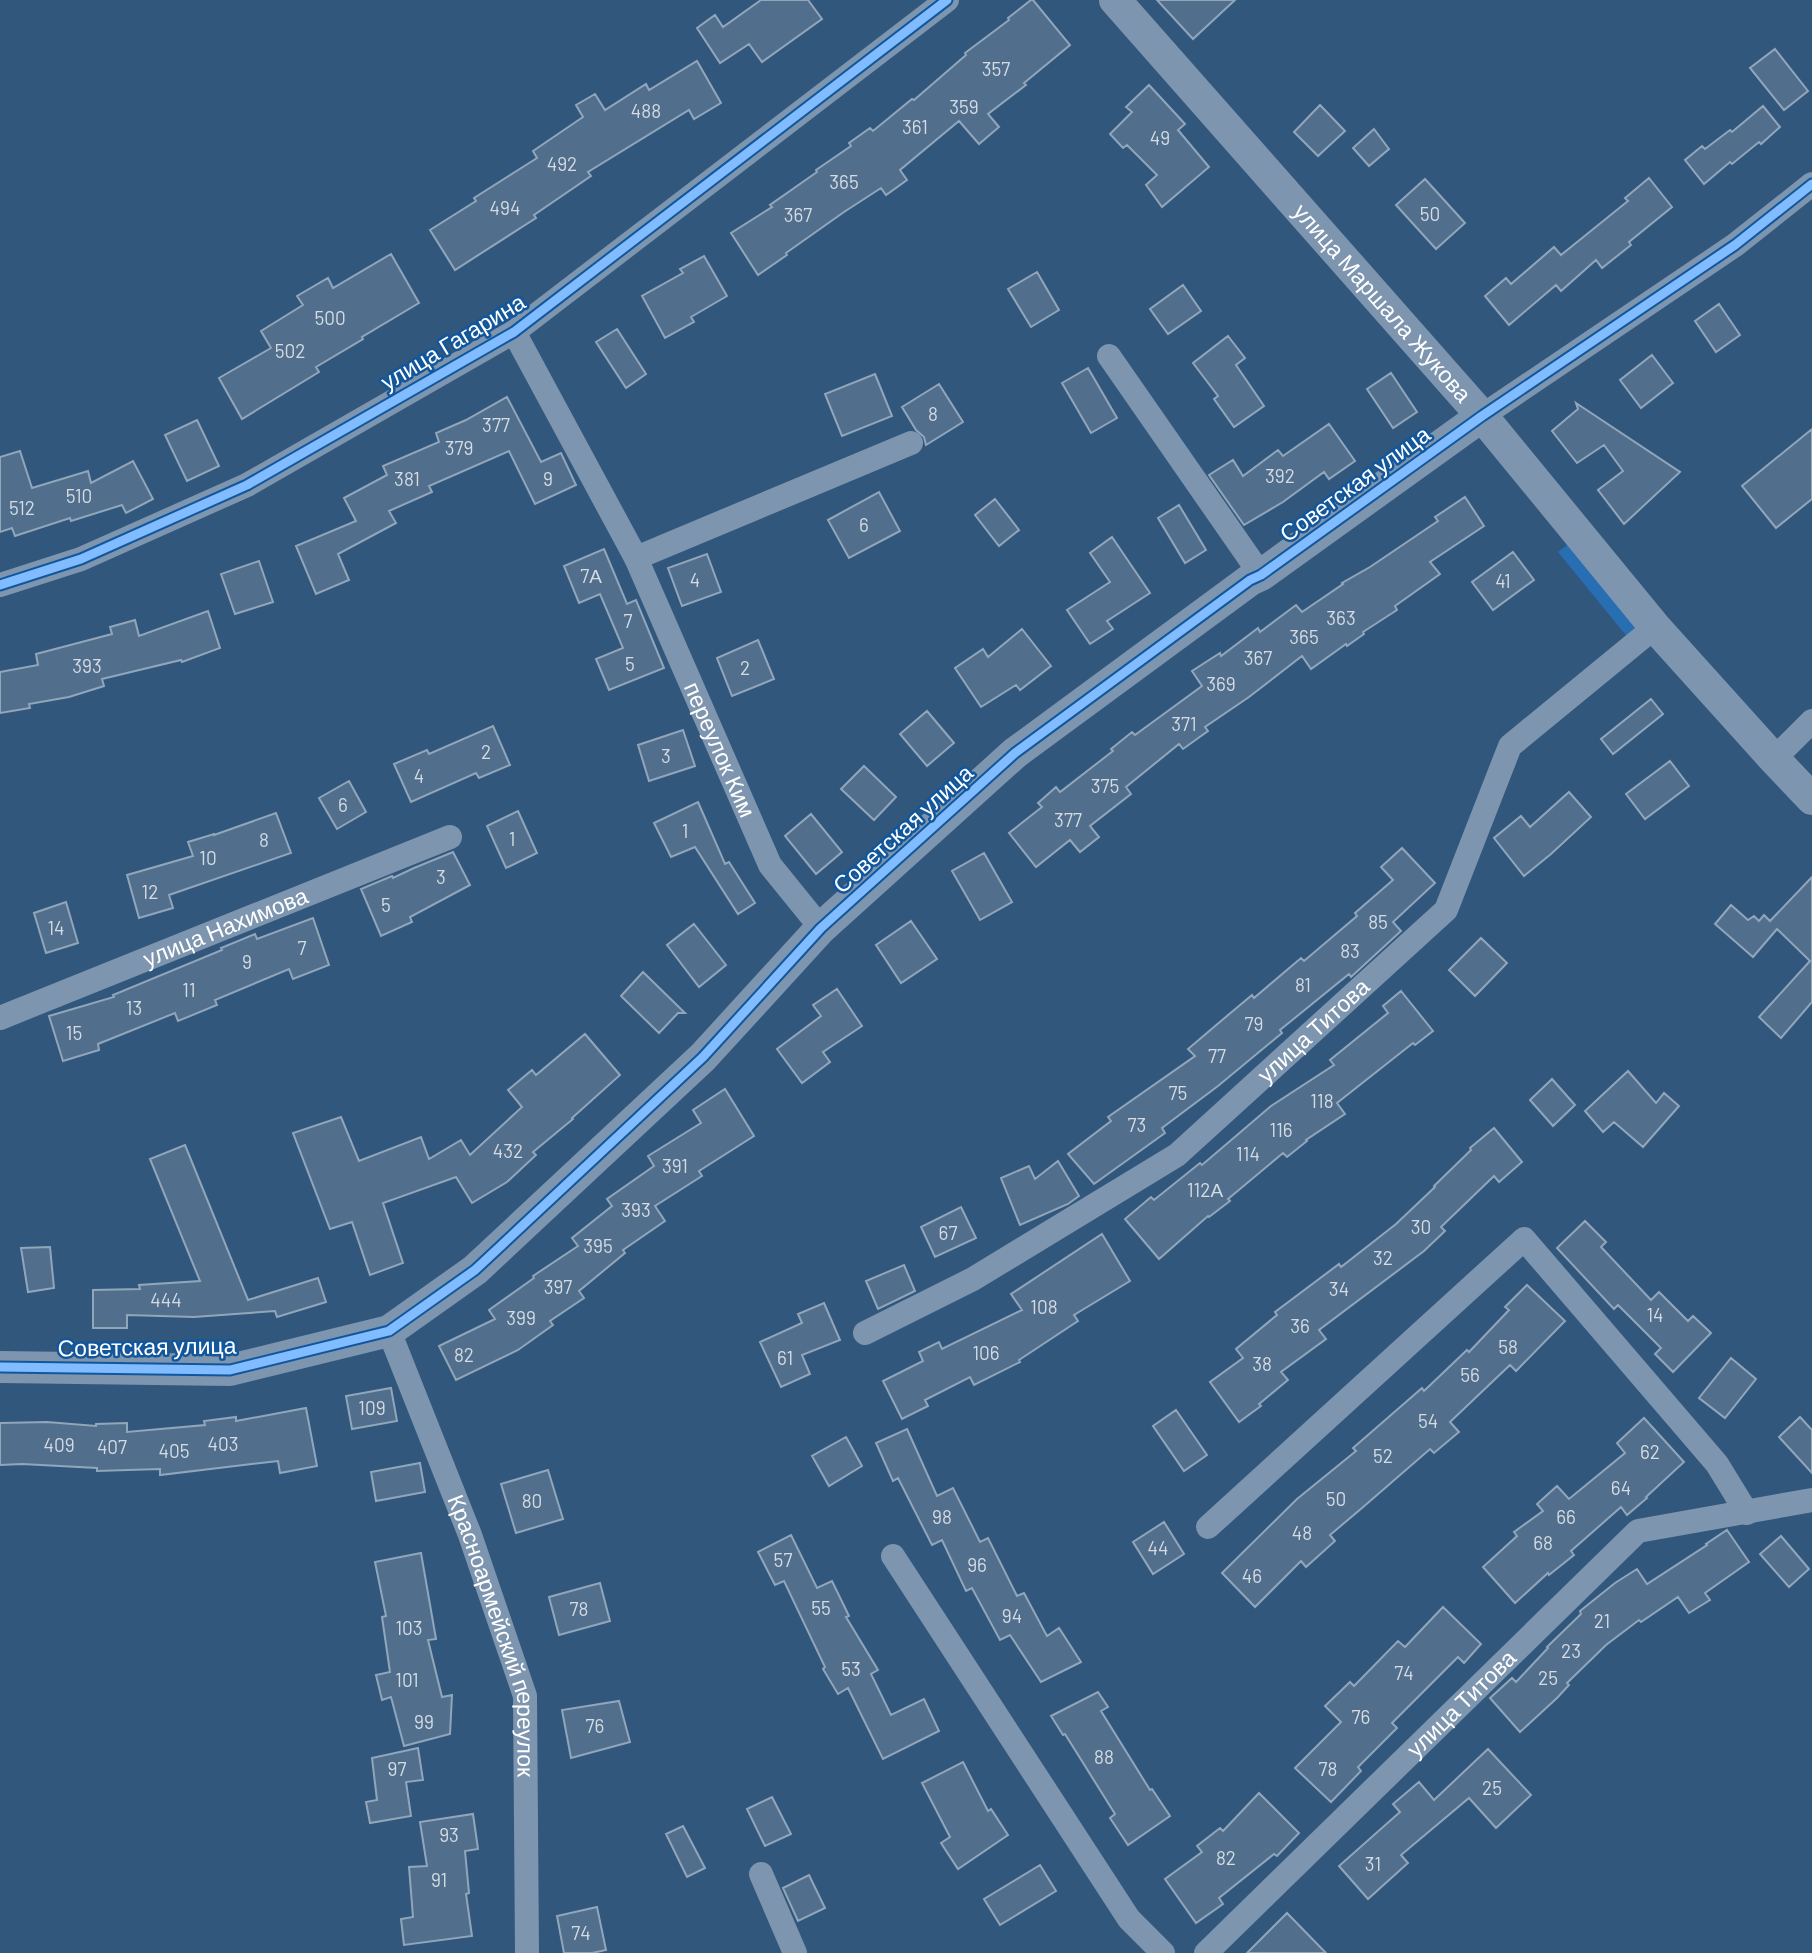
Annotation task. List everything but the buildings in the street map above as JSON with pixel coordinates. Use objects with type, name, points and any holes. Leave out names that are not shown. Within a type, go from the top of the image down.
[{"type":"street","name":"улица Гагарина","points":[[0,585],[81,559],[247,485],[514,332],[947,0]]},
{"type":"street","name":"улица Маршала Жукова","points":[[1115,0],[1482,416],[1655,626],[1812,799]]},
{"type":"street","name":"Советская улица","points":[[0,1367],[230,1370],[389,1331],[475,1270],[702,1057],[821,929],[1015,753],[1250,580],[1261,575],[1482,416],[1735,245],[1812,184]]},
{"type":"street","name":"переулок Ким","points":[[514,332],[636,558],[770,864],[821,929]]},
{"type":"street","points":[[1109,356],[1261,575]]},
{"type":"street","points":[[636,558],[911,443]]},
{"type":"street","name":"улица Титова","points":[[865,1333],[973,1279],[1177,1155],[1446,911],[1510,746],[1655,626]]},
{"type":"street","points":[[1774,760],[1812,721]]},
{"type":"street","name":"улица Нахимова","points":[[0,1018],[450,837]]},
{"type":"street","points":[[1208,1527],[1524,1239],[1717,1464],[1747,1513]]},
{"type":"street","name":"Красноармейский переулок","points":[[389,1331],[470,1535],[525,1696],[527,1953]]},
{"type":"street","name":"улица Титова","points":[[1206,1953],[1638,1531],[1812,1500]]},
{"type":"street","points":[[893,1556],[1129,1919],[1163,1953]]},
{"type":"street","points":[[761,1874],[795,1953]]},
{"type":"shaded area","points":[[1576,538],[1647,624],[1629,639],[1558,552]]},
{"type":"cycle path","points":[[0,585],[81,559],[247,485],[514,332],[947,0]]},
{"type":"cycle path","points":[[0,1367],[230,1370],[389,1331],[475,1270],[703,1057],[821,928],[1015,753],[1250,580],[1261,575],[1482,416],[1735,245],[1812,184]]}]
